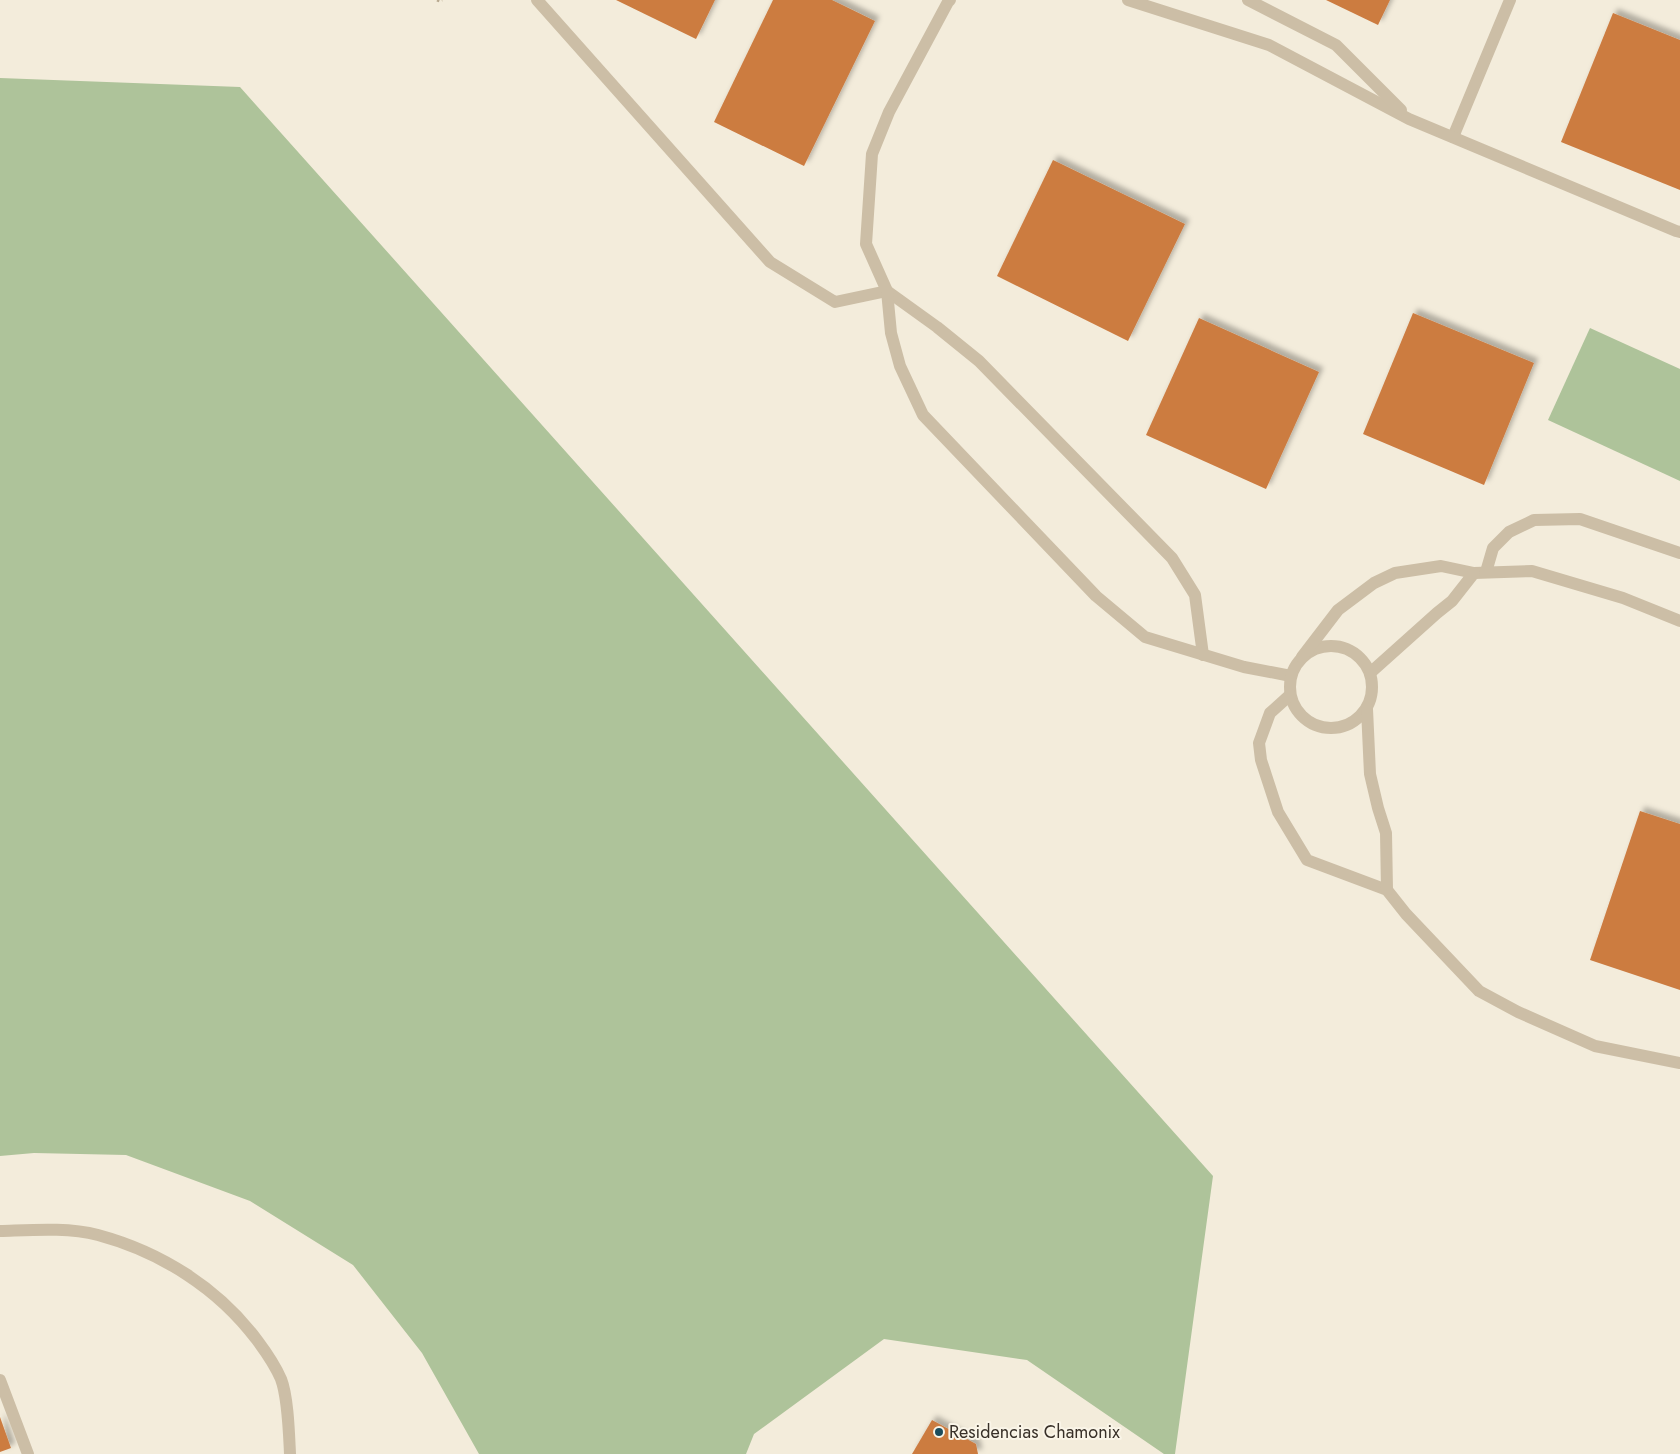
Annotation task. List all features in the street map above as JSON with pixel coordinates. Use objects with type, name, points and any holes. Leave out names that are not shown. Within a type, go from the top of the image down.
[{"type":"street","points":[[537,0],[770,262],[835,302],[887,290],[979,361],[1172,558],[1194,595],[1203,655]]},
{"type":"street","points":[[947,0],[889,112],[872,154],[866,244],[887,290],[891,333],[900,366],[923,415],[1096,596],[1145,637],[1244,667],[1290,676]]},
{"type":"street","points":[[1128,0],[1269,45],[1409,119],[1680,232]]},
{"type":"street","points":[[1248,0],[1336,45],[1409,119]]},
{"type":"street","points":[[1453,137],[1510,0]]},
{"type":"street","points":[[1370,672],[1452,601],[1480,573],[1493,548],[1509,532],[1534,520],[1580,519],[1680,553]]},
{"type":"street","points":[[1302,657],[1314,649],[1327,645],[1340,646],[1353,651],[1363,660],[1370,672],[1373,685],[1371,697],[1366,709],[1348,725],[1336,729],[1323,728],[1311,724],[1302,717],[1294,707],[1290,695],[1290,676],[1295,666],[1338,610],[1374,583],[1395,573],[1441,566],[1480,573],[1532,571],[1623,598],[1680,621]]},
{"type":"street","points":[[1290,695],[1270,714],[1259,743],[1261,760],[1278,812],[1307,860],[1388,890],[1406,914],[1479,991],[1518,1012],[1595,1046],[1680,1063]]},
{"type":"street","points":[[1366,709],[1370,774],[1386,833],[1388,890]]},
{"type":"street","points":[[0,1231],[47,1230],[98,1235],[152,1255],[190,1275],[238,1316],[270,1357],[282,1380],[290,1454]]},
{"type":"street","points":[[0,1380],[28,1454]]},
{"type":"path","points":[[437,0],[440,2],[442,0]]},
{"type":"green space","points":[[0,78],[240,87],[1213,1176],[1175,1454],[1164,1454],[1027,1360],[884,1339],[754,1434],[746,1454],[479,1454],[422,1353],[353,1265],[250,1201],[126,1155],[34,1153],[0,1156]]},
{"type":"green space","points":[[1590,328],[1680,369],[1680,481],[1548,420]]},
{"type":"building","points":[[616,0],[715,0],[696,39]]},
{"type":"building","points":[[773,0],[832,0],[875,21],[804,166],[714,122]]},
{"type":"building","points":[[1326,0],[1390,0],[1378,25]]},
{"type":"building","points":[[1613,13],[1680,40],[1680,190],[1561,142]]},
{"type":"building","points":[[1053,160],[1185,224],[1128,341],[997,276]]},
{"type":"building","points":[[1413,313],[1534,363],[1484,485],[1363,434]]},
{"type":"building","points":[[1199,318],[1319,372],[1266,489],[1146,435]]},
{"type":"building","points":[[1640,811],[1680,824],[1680,990],[1590,960]]},
{"type":"building","points":[[0,1417],[11,1448],[0,1452]]},
{"type":"building","name":"Residencias Chamonix","points":[[932,1420],[976,1444],[978,1454],[912,1454]]},
{"type":"place","name":"Residencias Chamonix","points":[[939,1432]]}]
